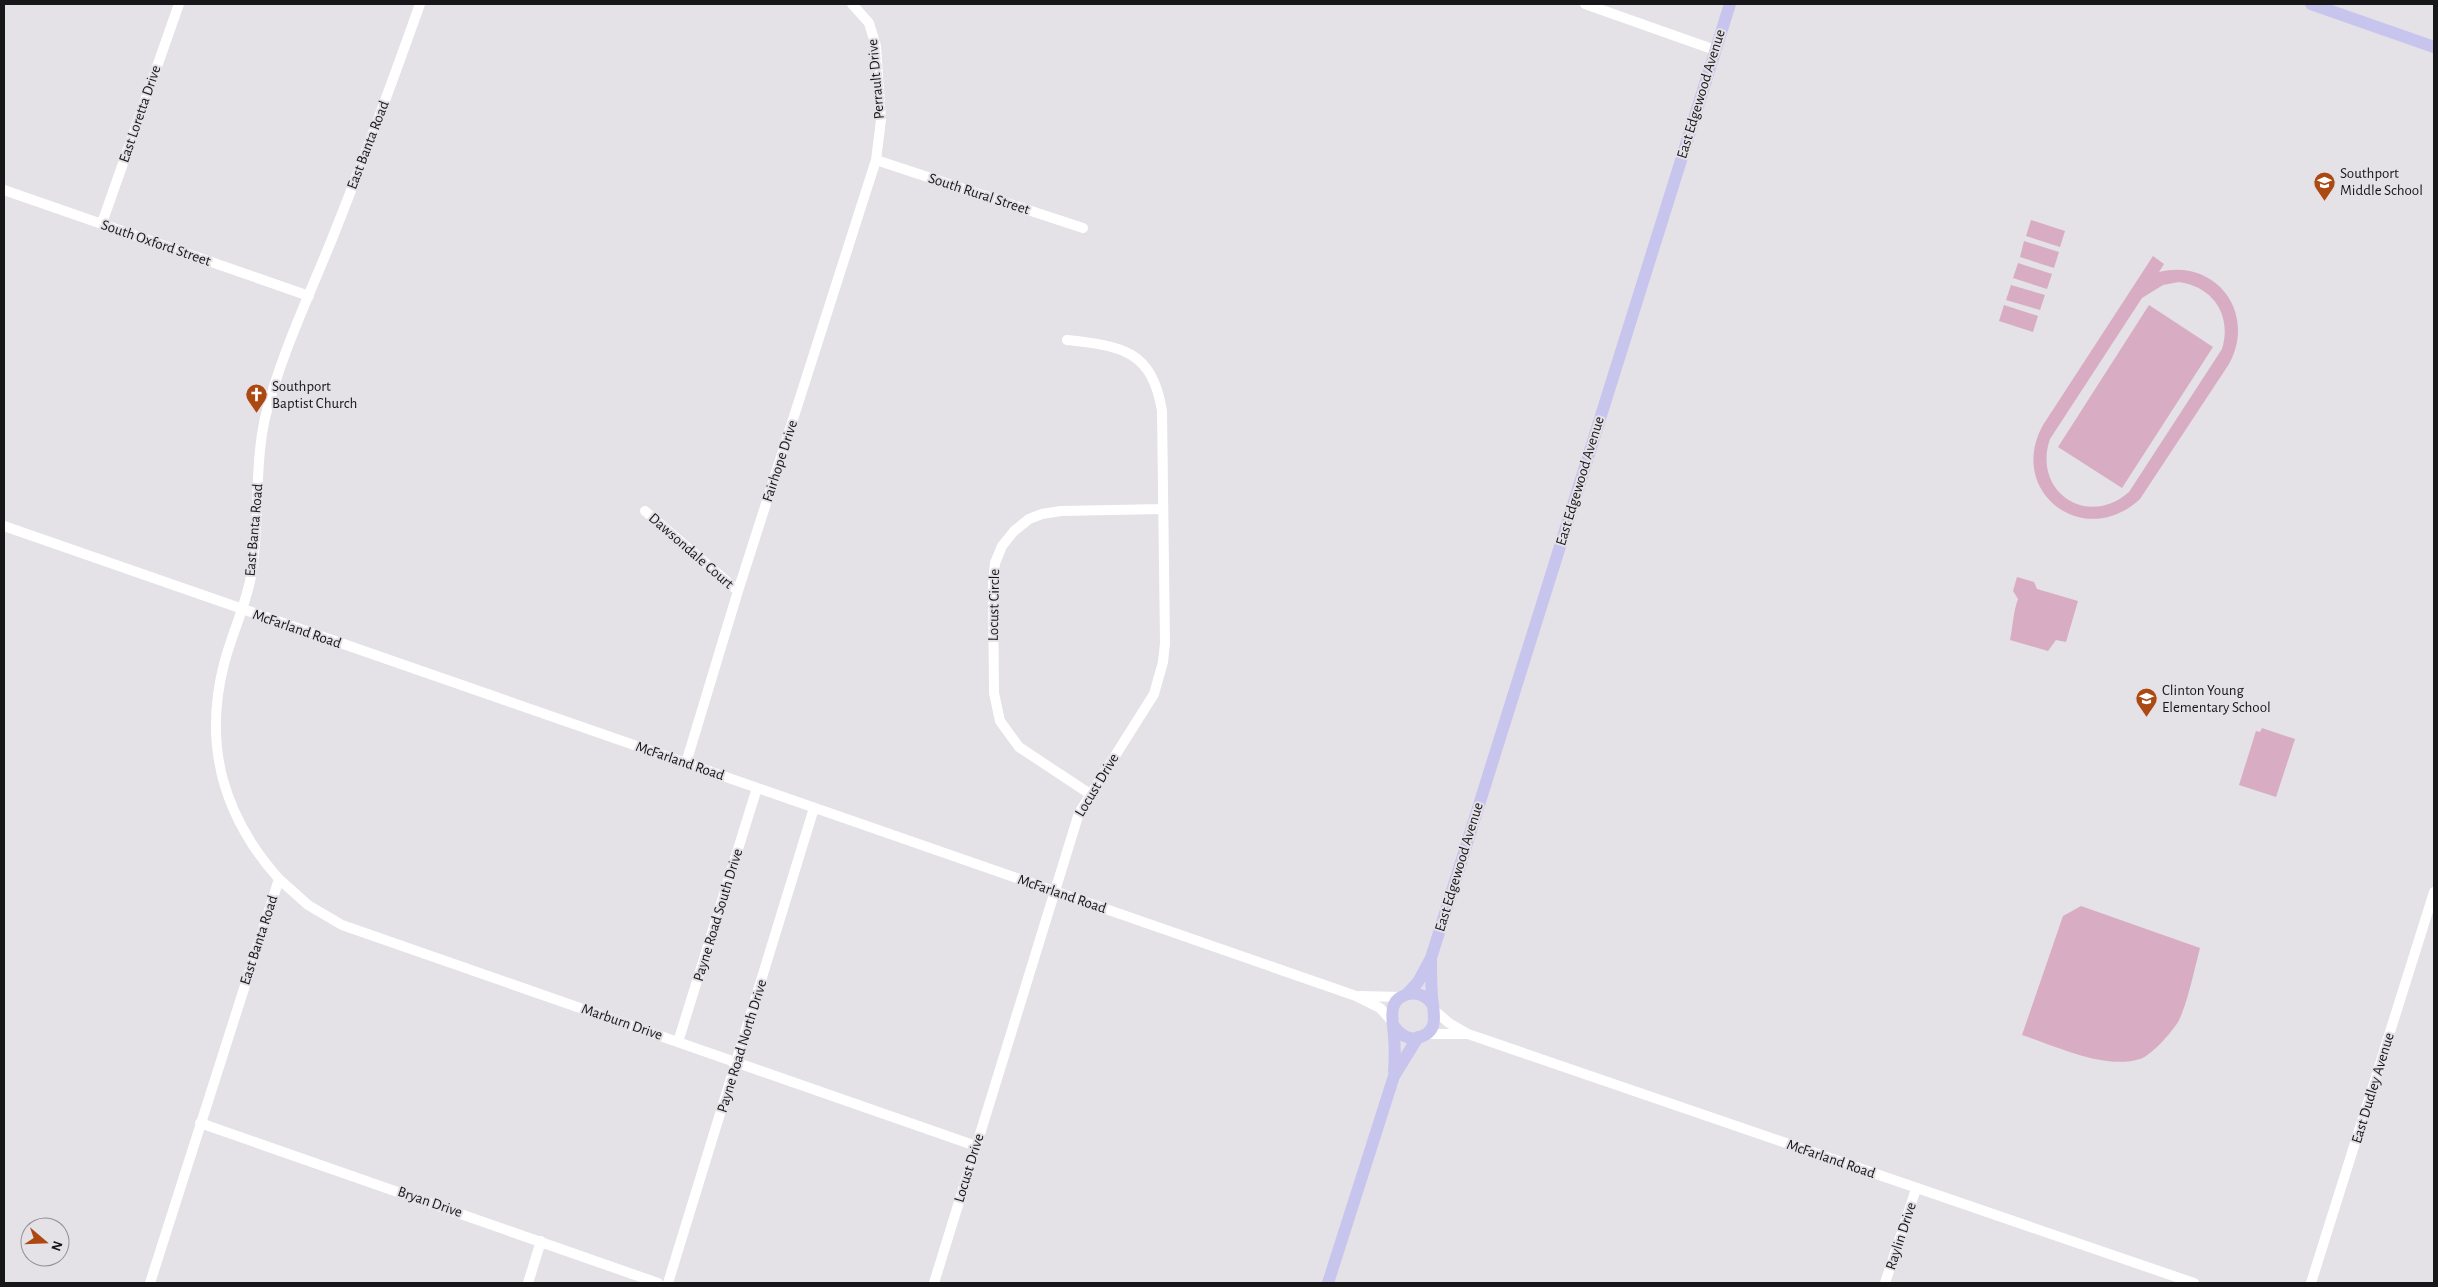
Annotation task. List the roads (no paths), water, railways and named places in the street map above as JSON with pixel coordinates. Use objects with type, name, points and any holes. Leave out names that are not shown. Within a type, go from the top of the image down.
[{"type":"main road","name":"East Edgewood Avenue","points":[[1328,1283],[1394,1076],[1396,1054],[1393,1023],[1394,1004],[1418,982],[1431,958],[1730,4]]},
{"type":"main road","points":[[2318,5],[2434,46]]},
{"type":"main road","name":"East Edgewood Avenue","points":[[1394,1076],[1422,1036],[1433,1026],[1434,1008],[1431,958]]},
{"type":"main road","points":[[1404,995],[1419,994],[1434,1008]]},
{"type":"main road","points":[[1393,1023],[1404,1036],[1422,1036]]},
{"type":"street","name":"East Loretta Drive","points":[[102,223],[179,4]]},
{"type":"street","name":"East Banta Road","points":[[150,1283],[278,879],[260,857],[238,821],[223,785],[216,753],[215,706],[218,687],[241,609],[254,555],[264,421],[278,375],[380,114],[420,4]]},
{"type":"street","name":"Perrault Drive","points":[[852,4],[869,23],[876,46],[881,120],[876,160]]},
{"type":"street","points":[[1585,4],[1715,50]]},
{"type":"street","name":"South Rural Street","points":[[876,160],[1083,228]]},
{"type":"street","name":"Fairhope Drive","points":[[686,763],[738,591],[876,160]]},
{"type":"street","name":"South Oxford Street","points":[[4,190],[309,296]]},
{"type":"street","name":"Locust Drive","points":[[934,1283],[1079,813],[1154,694],[1160,676],[1165,643],[1162,402],[1154,379],[1139,360],[1123,350],[1110,345],[1067,340]]},
{"type":"street","name":"Locust Circle","points":[[1090,794],[1020,747],[1010,737],[1000,721],[994,694],[993,582],[995,563],[1002,546],[1014,531],[1029,519],[1042,514],[1061,511],[1163,509]]},
{"type":"street","name":"Dawsondale Court","points":[[645,511],[738,591]]},
{"type":"street","name":"McFarland Road","points":[[4,526],[1356,996],[1380,1008],[1393,1023]]},
{"type":"street","name":"Payne Road South Drive","points":[[678,1042],[757,788]]},
{"type":"street","name":"Payne Road North Drive","points":[[668,1283],[814,808]]},
{"type":"street","name":"Marburn Drive","points":[[278,879],[308,905],[342,925],[976,1146]]},
{"type":"street","name":"East Dudley Avenue","points":[[2311,1283],[2434,892]]},
{"type":"street","name":"McFarland Road","points":[[1356,996],[1404,995]]},
{"type":"street","name":"McFarland Road","points":[[1434,1008],[1449,1023],[1468,1034],[2194,1283]]},
{"type":"street","name":"McFarland Road","points":[[1422,1036],[1468,1034]]},
{"type":"street","name":"Bryan Drive","points":[[200,1123],[658,1283]]},
{"type":"street","name":"Raylin Drive","points":[[1885,1283],[1916,1189]]},
{"type":"street","points":[[528,1283],[541,1241]]},
{"type":"place","name":"Southport Middle School","points":[[2324,201]]},
{"type":"place","name":"Southport Baptist Church","points":[[256,414]]},
{"type":"place","name":"Clinton Young Elementary School","points":[[2146,718]]}]
